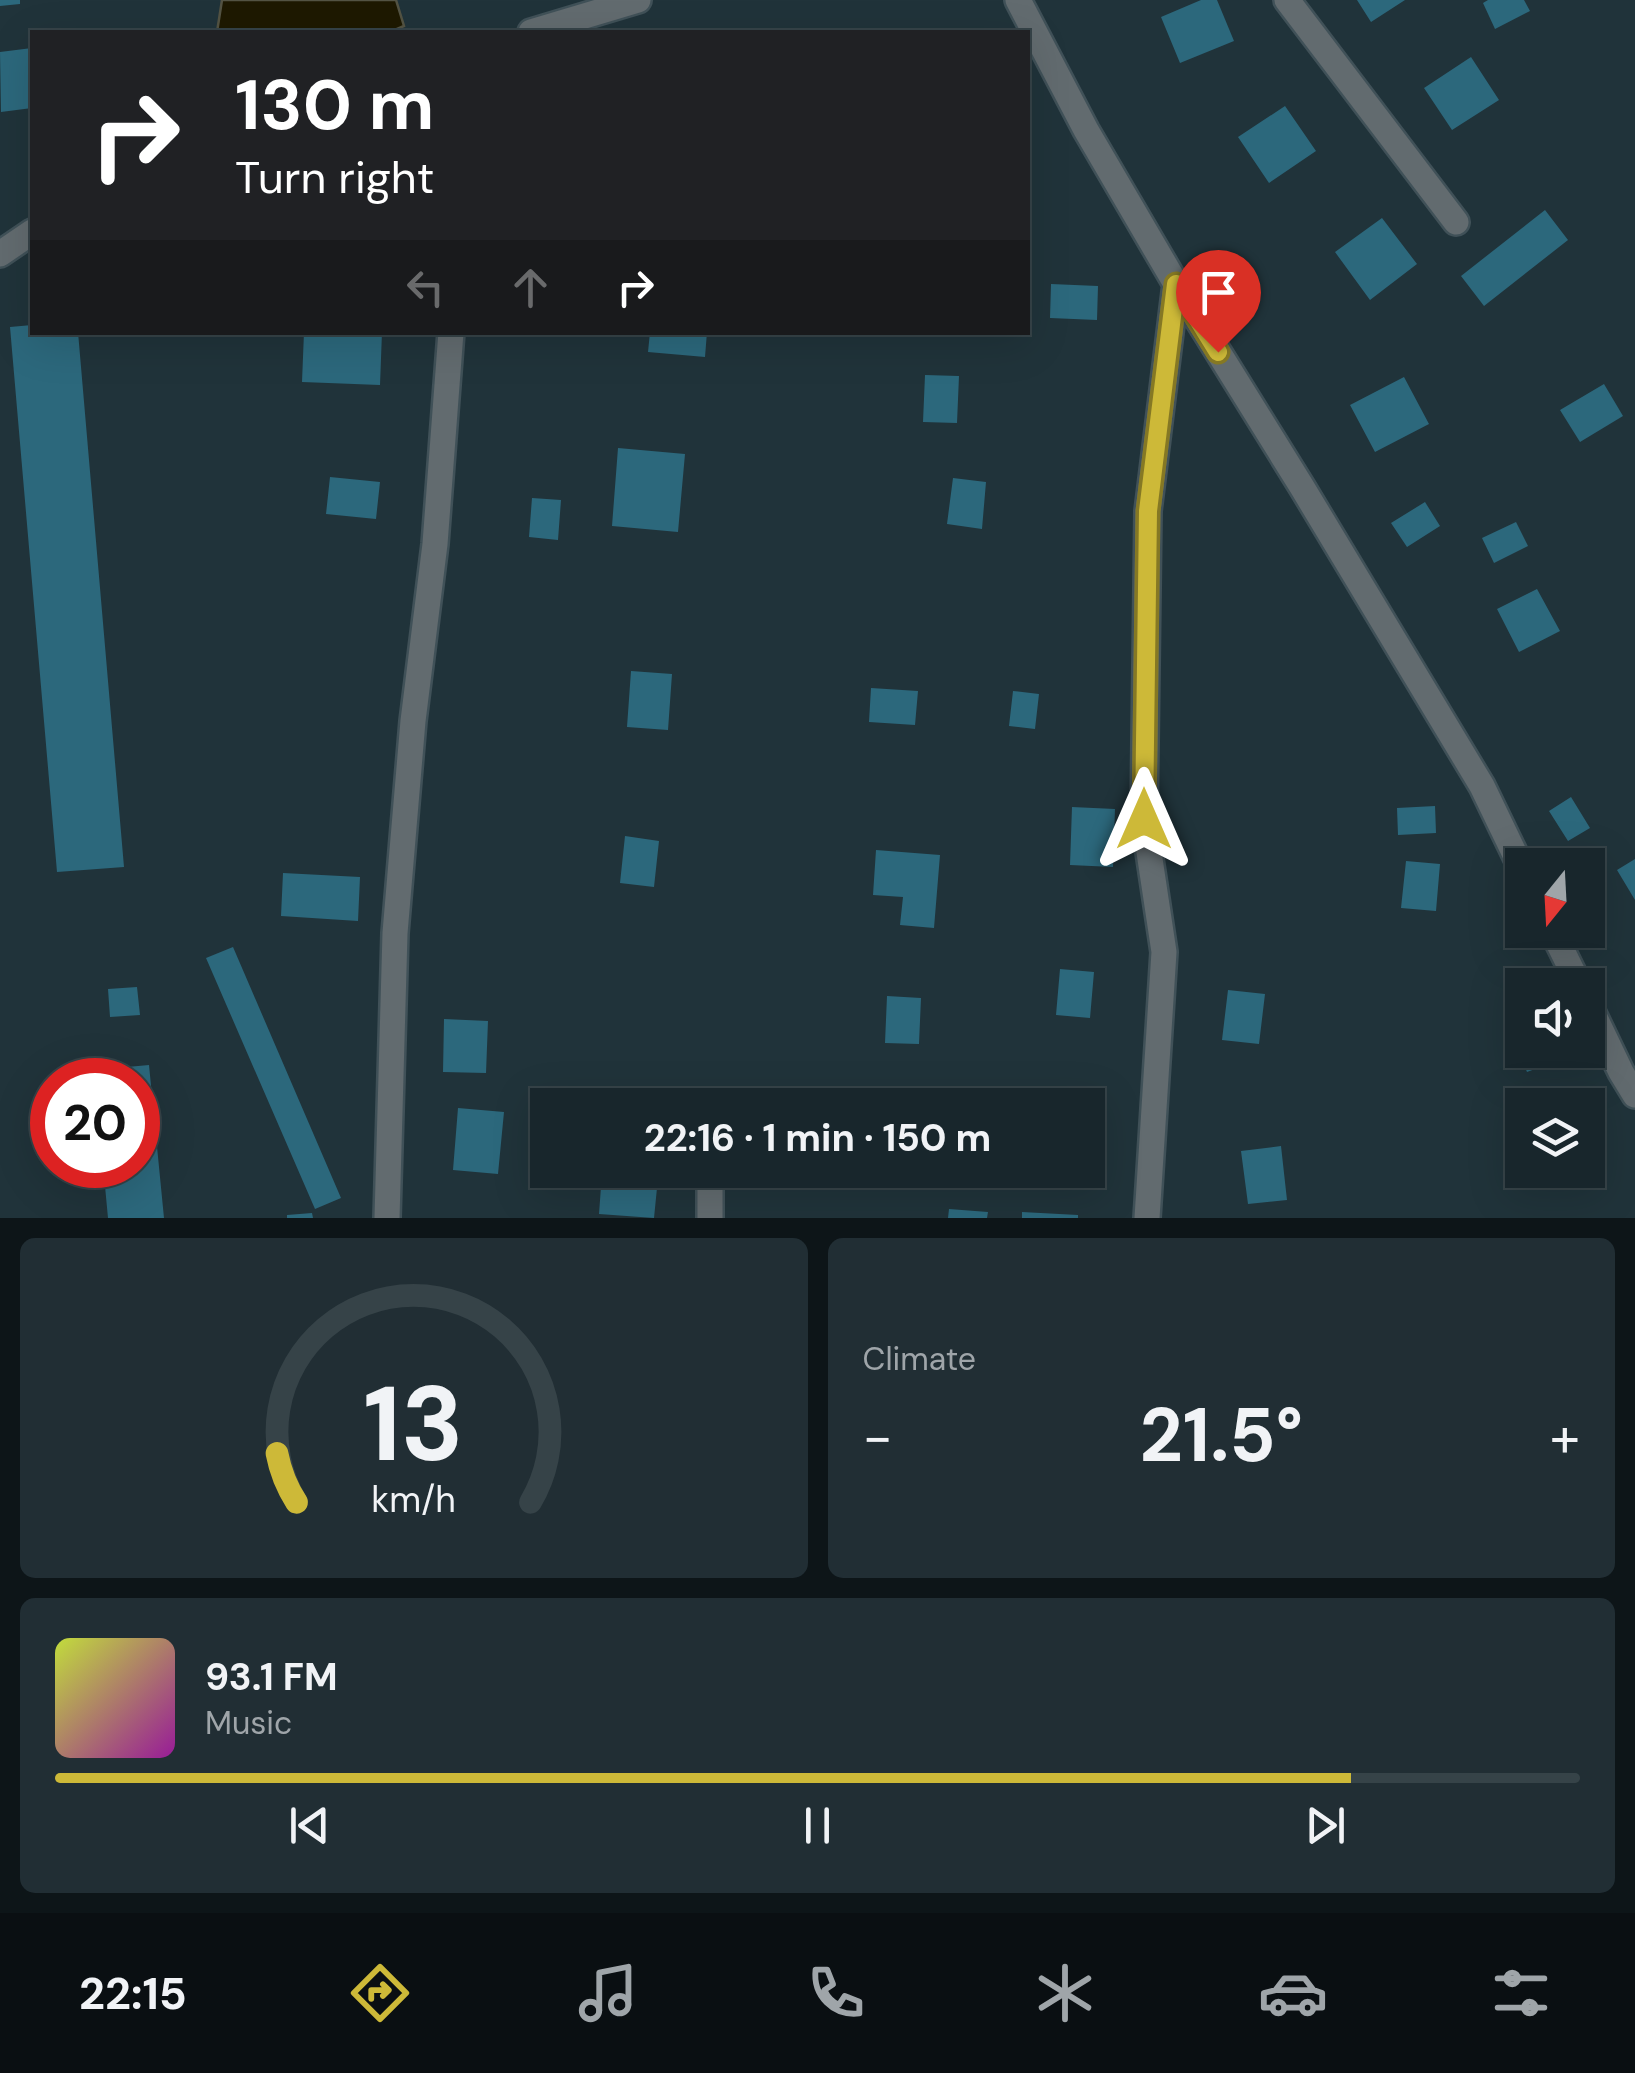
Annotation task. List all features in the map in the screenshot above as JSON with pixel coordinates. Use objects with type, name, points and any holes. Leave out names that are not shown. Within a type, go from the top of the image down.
[{"type":"street","points":[[538,30],[638,0]]},
{"type":"street","points":[[1018,0],[1086,130],[1482,786],[1512,848]]},
{"type":"street","points":[[1287,0],[1456,222]]},
{"type":"street","points":[[0,254],[30,233]]},
{"type":"street","points":[[1148,1218],[1164,952],[1144,819],[1148,511],[1176,284]]},
{"type":"street","points":[[388,1218],[396,934],[452,335]]},
{"type":"street","points":[[1605,1039],[1635,1094]]},
{"type":"street","points":[[710,1188],[710,1218]]},
{"type":"shaded area","points":[[222,0],[396,0],[404,26],[395,30],[217,30]]},
{"type":"building","points":[[0,0],[20,0],[20,4],[0,6]]},
{"type":"building","points":[[1201,0],[1217,0],[1234,41],[1180,63],[1161,17]]},
{"type":"building","points":[[1357,0],[1405,0],[1371,22]]},
{"type":"building","points":[[1524,0],[1530,11],[1495,29],[1483,3]]},
{"type":"building","points":[[30,48],[30,108],[1,112],[0,52]]},
{"type":"building","points":[[1471,57],[1499,100],[1452,130],[1424,88]]},
{"type":"building","points":[[1285,106],[1316,151],[1269,183],[1238,137]]},
{"type":"building","points":[[1545,210],[1568,240],[1484,306],[1461,276]]},
{"type":"building","points":[[1382,218],[1417,264],[1370,300],[1335,252]]},
{"type":"building","points":[[1051,284],[1098,286],[1097,320],[1050,318]]},
{"type":"building","points":[[30,325],[30,335],[78,335],[124,867],[57,872],[10,327]]},
{"type":"building","points":[[304,335],[382,335],[380,385],[302,382]]},
{"type":"building","points":[[650,335],[707,335],[705,357],[648,352]]},
{"type":"building","points":[[925,375],[959,376],[957,423],[923,422]]},
{"type":"building","points":[[1404,377],[1429,424],[1375,452],[1350,405]]},
{"type":"building","points":[[1604,384],[1623,416],[1580,442],[1560,410]]},
{"type":"building","points":[[618,448],[685,454],[678,532],[612,526]]},
{"type":"building","points":[[330,477],[380,482],[376,519],[326,514]]},
{"type":"building","points":[[953,478],[986,482],[982,529],[947,524]]},
{"type":"building","points":[[532,498],[561,500],[558,540],[529,537]]},
{"type":"building","points":[[1425,502],[1440,526],[1407,547],[1391,523]]},
{"type":"building","points":[[1516,522],[1528,546],[1494,563],[1482,538]]},
{"type":"building","points":[[1537,589],[1560,631],[1519,652],[1497,609]]},
{"type":"building","points":[[631,671],[672,674],[668,730],[627,727]]},
{"type":"building","points":[[871,688],[918,691],[915,725],[869,722]]},
{"type":"building","points":[[1013,691],[1039,694],[1035,729],[1009,726]]},
{"type":"building","points":[[1571,797],[1590,828],[1568,841],[1549,811]]},
{"type":"building","points":[[1435,806],[1436,833],[1398,835],[1397,808]]},
{"type":"building","points":[[1072,807],[1115,809],[1113,867],[1070,865]]},
{"type":"building","points":[[625,836],[659,841],[654,887],[620,883]]},
{"type":"building","points":[[876,850],[940,855],[934,928],[900,925],[903,897],[873,895]]},
{"type":"building","points":[[1635,859],[1635,900],[1617,870]]},
{"type":"building","points":[[1406,861],[1440,864],[1436,911],[1401,908]]},
{"type":"building","points":[[283,873],[360,877],[358,921],[281,916]]},
{"type":"building","points":[[233,947],[341,1198],[315,1209],[206,958]]},
{"type":"building","points":[[1060,969],[1094,972],[1090,1018],[1056,1015]]},
{"type":"building","points":[[137,987],[140,1015],[110,1017],[108,989]]},
{"type":"building","points":[[1228,990],[1265,994],[1259,1044],[1222,1040]]},
{"type":"building","points":[[887,996],[921,998],[919,1044],[885,1043]]},
{"type":"building","points":[[444,1019],[488,1021],[486,1073],[443,1072]]},
{"type":"building","points":[[458,1108],[504,1112],[498,1174],[453,1170]]},
{"type":"building","points":[[1281,1146],[1287,1200],[1248,1204],[1241,1151]]},
{"type":"building","points":[[160,1177],[164,1218],[108,1218],[105,1188],[160,1188]]},
{"type":"building","points":[[601,1188],[657,1188],[654,1218],[599,1214]]},
{"type":"building","points":[[949,1209],[988,1212],[987,1218],[948,1218]]},
{"type":"building","points":[[1022,1212],[1078,1215],[1078,1218],[1022,1218]]},
{"type":"building","points":[[312,1213],[313,1218],[287,1218],[287,1215]]},
{"type":"route","points":[[1144,819],[1148,511],[1176,284],[1218,352]]}]
